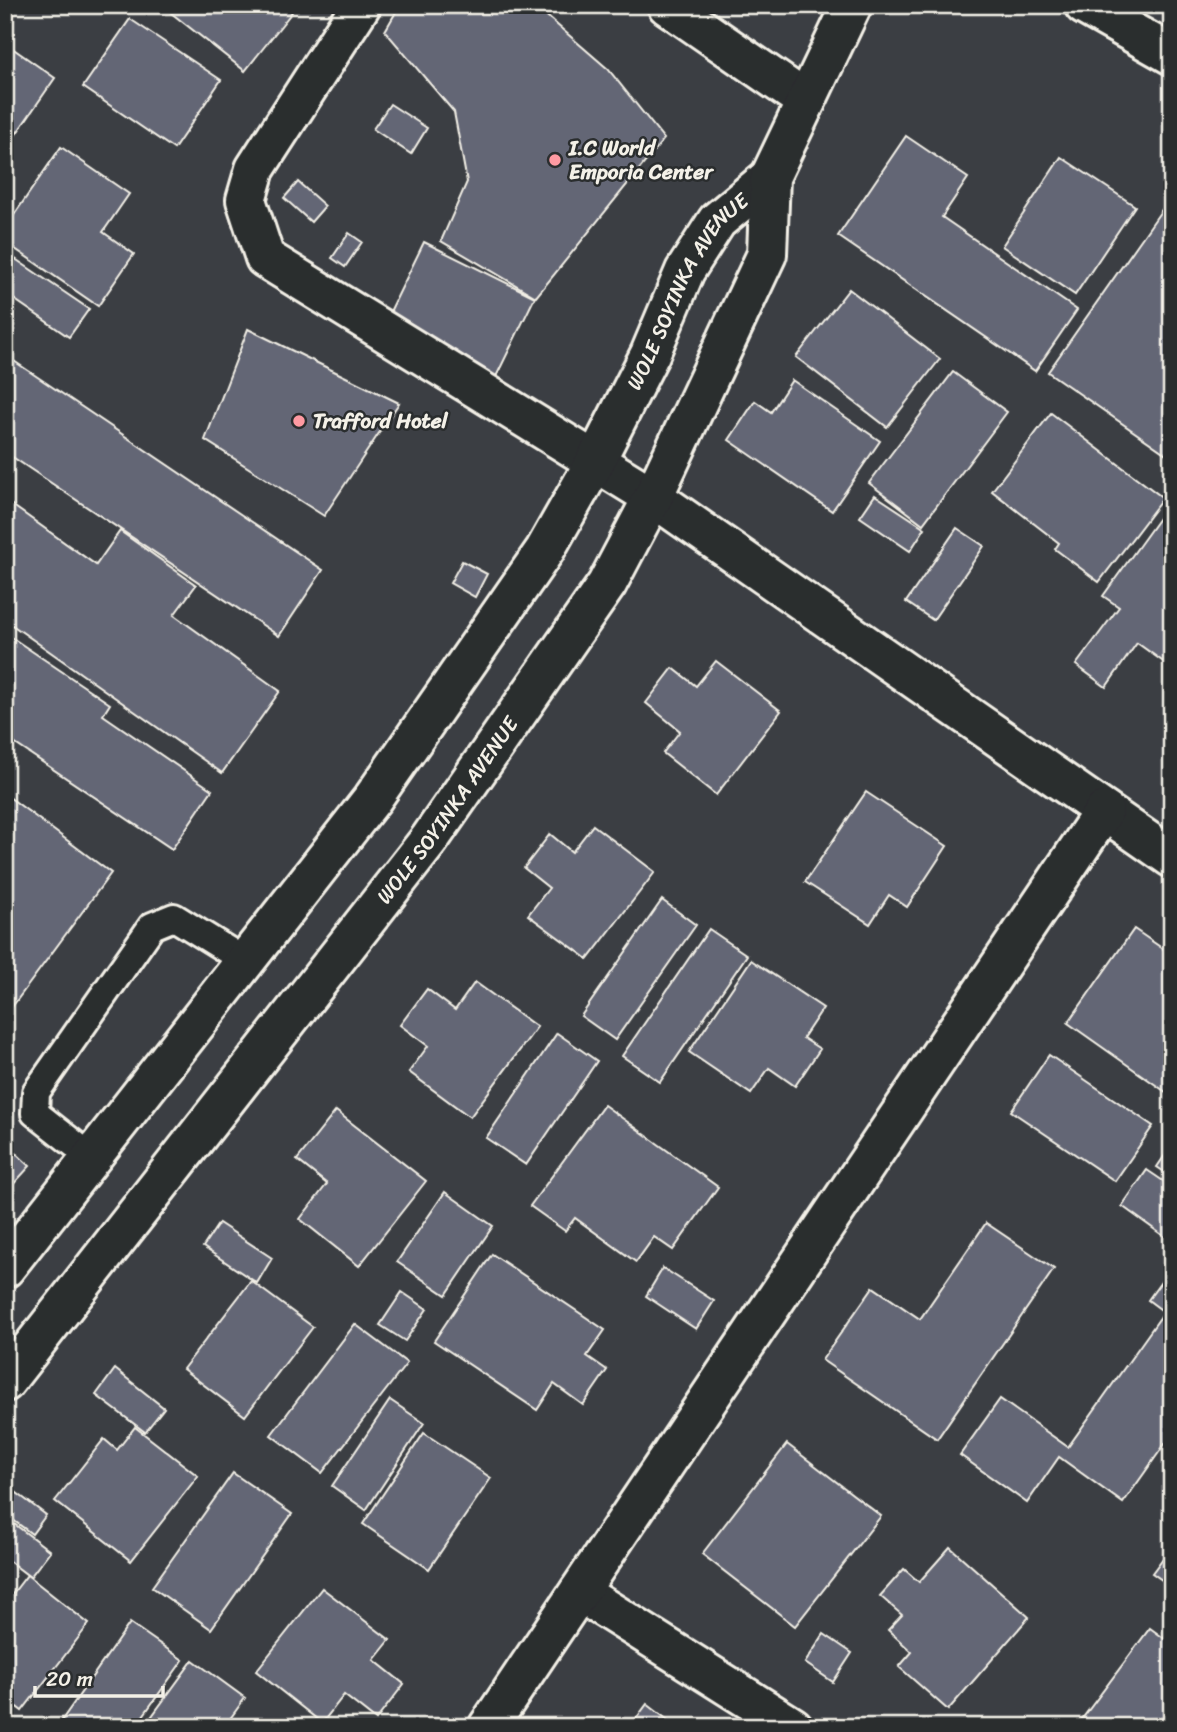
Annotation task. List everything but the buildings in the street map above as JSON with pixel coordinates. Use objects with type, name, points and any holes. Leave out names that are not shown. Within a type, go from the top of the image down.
[{"type":"street","points":[[361,5],[256,169],[246,200],[265,258],[653,497],[1172,858]]},
{"type":"street","points":[[667,5],[806,101]]},
{"type":"street","name":"WOLE SOYINKA AVENUE","points":[[5,1382],[429,840],[607,584],[653,497],[767,254],[770,177],[852,5]]},
{"type":"street","points":[[1084,5],[1172,55]]},
{"type":"street","name":"WOLE SOYINKA AVENUE","points":[[5,1268],[373,798],[545,550],[595,462],[650,354],[685,271],[717,221],[770,177]]},
{"type":"street","points":[[488,1727],[1104,811]]},
{"type":"street","points":[[579,1592],[793,1727]]},
{"type":"lane","points":[[92,1158],[35,1113],[36,1091],[152,926],[174,917],[244,961]]},
{"type":"place","name":"I.C World Emporia Center","points":[[555,160]]},
{"type":"place","name":"Trafford Hotel","points":[[299,421]]}]
